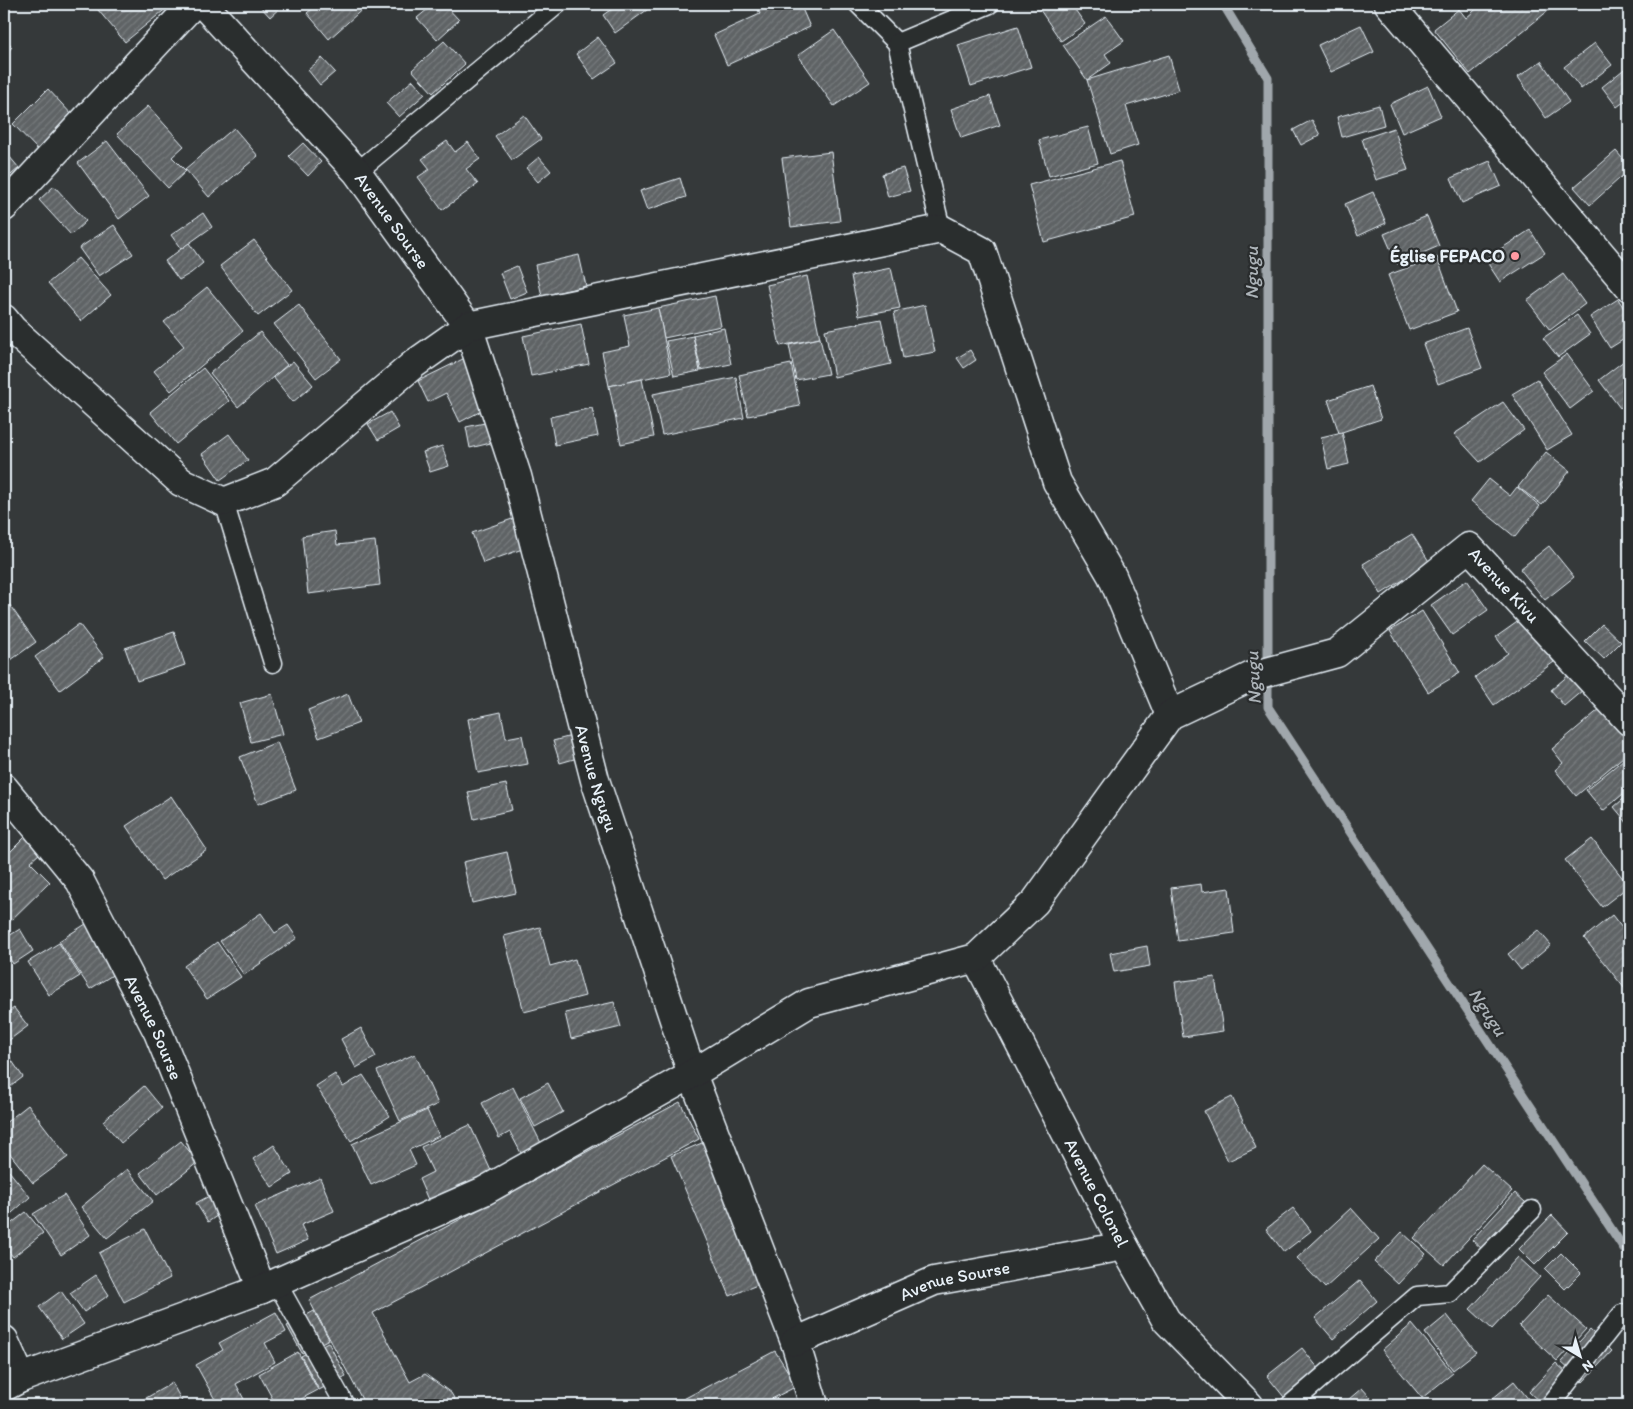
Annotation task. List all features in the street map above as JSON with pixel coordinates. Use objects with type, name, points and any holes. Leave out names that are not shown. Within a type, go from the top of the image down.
[{"type":"street","points":[[4,207],[192,4]]},
{"type":"street","name":"Avenue Sourse","points":[[203,4],[357,172],[468,326],[517,476]]},
{"type":"street","points":[[1389,4],[1629,287]]},
{"type":"street","points":[[4,1340],[12,1382],[270,1286],[484,1191],[692,1074],[809,1003],[976,958],[1035,902],[1170,714],[1112,576],[1057,482],[982,251],[941,229],[468,326],[414,364],[275,482],[224,502],[181,482],[7,329]]},
{"type":"street","name":"Avenue Ngugu","points":[[517,476],[595,780],[692,1074],[795,1342],[814,1405]]},
{"type":"street","name":"Avenue Kivu","points":[[1170,714],[1252,676],[1337,653],[1469,547],[1629,721]]},
{"type":"street","name":"Avenue Sourse","points":[[4,788],[80,881],[158,1032],[270,1286]]},
{"type":"street","name":"Avenue Colonel","points":[[976,958],[1124,1246],[1166,1320],[1249,1405]]},
{"type":"street","name":"Avenue Sourse","points":[[795,1342],[934,1281],[1124,1246]]},
{"type":"lane","points":[[357,172],[558,4]]},
{"type":"lane","points":[[858,4],[897,43],[941,229]]},
{"type":"lane","points":[[897,43],[990,4]]},
{"type":"lane","points":[[224,502],[273,663]]},
{"type":"lane","points":[[1290,1405],[1417,1296],[1450,1293],[1532,1210]]},
{"type":"lane","points":[[270,1286],[345,1405]]},
{"type":"lane","points":[[1550,1405],[1622,1314]]},
{"type":"building","points":[[93,4],[166,4],[168,7],[125,42]]},
{"type":"building","points":[[280,4],[282,6],[270,17],[259,5]]},
{"type":"building","points":[[318,4],[364,4],[366,6],[329,39],[307,13]]},
{"type":"building","points":[[434,4],[444,4],[459,20],[437,40],[417,18]]},
{"type":"building","points":[[619,4],[649,4],[651,7],[615,33],[603,15]]},
{"type":"building","points":[[755,4],[800,4],[810,27],[727,65],[714,35],[760,14]]},
{"type":"building","points":[[1036,4],[1071,4],[1085,24],[1061,41]]},
{"type":"building","points":[[1482,4],[1553,4],[1554,6],[1470,74],[1434,29],[1459,9],[1466,18]]},
{"type":"building","points":[[1106,16],[1124,41],[1105,54],[1111,63],[1087,80],[1063,45]]},
{"type":"building","points":[[1361,25],[1374,52],[1331,72],[1318,45]]},
{"type":"building","points":[[1018,26],[1031,67],[971,86],[958,45]]},
{"type":"building","points":[[834,30],[870,82],[834,106],[798,55]]},
{"type":"building","points":[[598,37],[617,63],[594,79],[576,54]]},
{"type":"building","points":[[4,40],[12,47],[4,56]]},
{"type":"building","points":[[444,41],[465,64],[433,93],[412,70]]},
{"type":"building","points":[[1595,43],[1612,65],[1581,89],[1564,67]]},
{"type":"building","points":[[1169,55],[1179,90],[1126,106],[1138,145],[1110,154],[1087,80]]},
{"type":"building","points":[[322,58],[335,72],[320,85],[308,70]]},
{"type":"building","points":[[1541,61],[1569,102],[1546,118],[1518,77]]},
{"type":"building","points":[[1628,66],[1629,98],[1617,107],[1602,87]]},
{"type":"building","points":[[413,80],[425,94],[399,117],[386,103]]},
{"type":"building","points":[[1428,86],[1441,116],[1402,133],[1390,104]]},
{"type":"building","points":[[48,89],[74,117],[39,151],[13,124]]},
{"type":"building","points":[[990,96],[1000,125],[961,138],[951,109]]},
{"type":"building","points":[[1379,105],[1384,125],[1342,137],[1337,117]]},
{"type":"building","points":[[148,106],[184,146],[172,157],[186,171],[168,188],[117,134]]},
{"type":"building","points":[[524,115],[541,139],[512,160],[495,136]]},
{"type":"building","points":[[1312,120],[1320,135],[1301,145],[1293,130]]},
{"type":"building","points":[[1088,127],[1098,163],[1049,176],[1039,140]]},
{"type":"building","points":[[234,128],[258,156],[209,197],[185,169]]},
{"type":"building","points":[[1394,128],[1408,170],[1376,180],[1362,139]]},
{"type":"building","points":[[107,141],[149,196],[119,219],[78,163]]},
{"type":"building","points":[[447,141],[455,152],[468,142],[480,159],[466,169],[478,184],[442,210],[418,177],[430,169],[422,159]]},
{"type":"building","points":[[303,143],[321,162],[308,176],[289,156]]},
{"type":"building","points":[[4,150],[19,168],[4,181]]},
{"type":"building","points":[[1616,151],[1629,166],[1629,170],[1590,205],[1574,187]]},
{"type":"building","points":[[831,152],[840,221],[791,227],[782,158]]},
{"type":"building","points":[[539,157],[551,171],[538,182],[526,168]]},
{"type":"building","points":[[1120,161],[1135,217],[1044,242],[1029,185]]},
{"type":"building","points":[[1490,161],[1501,186],[1462,203],[1451,178]]},
{"type":"building","points":[[903,168],[910,191],[888,197],[882,174]]},
{"type":"building","points":[[680,178],[686,197],[647,210],[640,191]]},
{"type":"building","points":[[54,186],[86,221],[71,235],[39,200]]},
{"type":"building","points":[[1373,192],[1386,223],[1358,236],[1345,204]]},
{"type":"building","points":[[203,213],[212,227],[181,249],[171,235]]},
{"type":"building","points":[[1427,216],[1439,246],[1397,264],[1384,234]]},
{"type":"building","points":[[114,225],[133,254],[99,276],[79,248]]},
{"type":"building","name":"Église FEPACO","points":[[1530,230],[1545,253],[1500,282],[1485,259]]},
{"type":"building","points":[[254,240],[292,290],[258,316],[220,266]]},
{"type":"building","points":[[189,243],[203,263],[179,280],[165,261]]},
{"type":"building","points":[[579,255],[586,286],[542,296],[535,265]]},
{"type":"building","points":[[1437,257],[1457,312],[1409,330],[1388,275]]},
{"type":"building","points":[[78,258],[111,295],[81,321],[48,283]]},
{"type":"building","points":[[517,266],[527,292],[510,299],[500,273]]},
{"type":"building","points":[[891,268],[900,308],[859,316],[851,276]]},
{"type":"building","points":[[1563,274],[1585,304],[1550,330],[1527,300]]},
{"type":"building","points":[[807,276],[820,338],[780,346],[767,285]]},
{"type":"building","points":[[207,287],[243,331],[171,391],[154,371],[184,346],[164,322]]},
{"type":"building","points":[[715,296],[721,326],[664,338],[658,308]]},
{"type":"building","points":[[1618,299],[1629,316],[1629,336],[1610,348],[1590,317]]},
{"type":"building","points":[[299,305],[341,359],[316,378],[274,324]]},
{"type":"building","points":[[925,305],[935,352],[903,358],[894,312]]},
{"type":"building","points":[[658,308],[671,373],[609,386],[602,352],[630,346],[624,315]]},
{"type":"building","points":[[1577,315],[1590,334],[1558,357],[1543,338]]},
{"type":"building","points":[[881,319],[891,364],[834,377],[825,330]]},
{"type":"building","points":[[581,324],[589,364],[531,376],[523,336]]},
{"type":"building","points":[[724,328],[731,364],[701,370],[693,335]]},
{"type":"building","points":[[1467,328],[1482,368],[1438,384],[1423,344]]},
{"type":"building","points":[[260,332],[287,365],[238,407],[210,373]]},
{"type":"building","points":[[693,336],[700,371],[674,376],[666,341]]},
{"type":"building","points":[[820,338],[828,374],[796,380],[789,345]]},
{"type":"building","points":[[970,350],[976,360],[964,368],[957,358]]},
{"type":"building","points":[[1567,354],[1594,391],[1570,409],[1542,372]]},
{"type":"building","points":[[467,357],[491,406],[460,422],[446,393],[428,402],[418,381]]},
{"type":"building","points":[[1629,357],[1629,400],[1620,408],[1599,380]]},
{"type":"building","points":[[293,361],[313,385],[293,402],[273,377]]},
{"type":"building","points":[[791,364],[800,406],[748,416],[739,375]]},
{"type":"building","points":[[203,368],[229,401],[176,444],[150,412]]},
{"type":"building","points":[[736,377],[744,418],[662,435],[653,394]]},
{"type":"building","points":[[642,379],[654,437],[621,444],[609,386]]},
{"type":"building","points":[[1537,379],[1572,435],[1547,450],[1512,394]]},
{"type":"building","points":[[1370,386],[1381,419],[1339,433],[1328,400]]},
{"type":"building","points":[[1503,402],[1524,430],[1480,462],[1454,434]]},
{"type":"building","points":[[592,408],[598,436],[555,445],[550,417]]},
{"type":"building","points":[[390,412],[399,428],[378,440],[368,424]]},
{"type":"building","points":[[494,421],[499,441],[470,448],[466,427]]},
{"type":"building","points":[[1342,432],[1349,464],[1328,469],[1321,437]]},
{"type":"building","points":[[229,434],[248,460],[220,480],[202,454]]},
{"type":"building","points":[[442,446],[449,466],[430,472],[423,452]]},
{"type":"building","points":[[1546,452],[1570,471],[1542,505],[1518,487]]},
{"type":"building","points":[[1629,478],[1629,494],[1622,484]]},
{"type":"building","points":[[1489,479],[1510,496],[1517,487],[1540,506],[1515,537],[1471,501]]},
{"type":"building","points":[[518,517],[528,547],[483,563],[472,533]]},
{"type":"building","points":[[335,531],[337,545],[375,541],[380,585],[308,594],[302,536]]},
{"type":"building","points":[[1412,534],[1430,563],[1381,594],[1363,564]]},
{"type":"building","points":[[1549,546],[1574,577],[1545,600],[1520,569]]},
{"type":"building","points":[[1467,580],[1488,610],[1452,635],[1431,605]]},
{"type":"building","points":[[4,597],[36,642],[4,665]]},
{"type":"building","points":[[1422,611],[1460,673],[1428,692],[1390,631]]},
{"type":"building","points":[[1523,618],[1554,662],[1494,705],[1475,677],[1508,653],[1496,637]]},
{"type":"building","points":[[79,624],[104,657],[60,690],[35,657]]},
{"type":"building","points":[[1602,624],[1621,642],[1604,659],[1585,641]]},
{"type":"building","points":[[174,632],[185,665],[137,681],[125,648]]},
{"type":"building","points":[[1570,674],[1583,690],[1564,706],[1551,690]]},
{"type":"building","points":[[272,694],[283,734],[251,742],[240,703]]},
{"type":"building","points":[[348,694],[359,723],[319,738],[308,710]]},
{"type":"building","points":[[1607,703],[1629,730],[1629,752],[1576,796],[1555,770],[1563,763],[1552,749]]},
{"type":"building","points":[[501,712],[506,738],[522,735],[528,764],[478,773],[468,719]]},
{"type":"building","points":[[575,735],[581,757],[560,763],[553,741]]},
{"type":"building","points":[[277,742],[296,790],[258,804],[240,757]]},
{"type":"building","points":[[1629,755],[1629,789],[1603,811],[1586,790]]},
{"type":"building","points":[[506,784],[512,810],[474,819],[468,792]]},
{"type":"building","points":[[1629,794],[1629,825],[1614,807]]},
{"type":"building","points":[[171,796],[207,850],[162,880],[126,826]]},
{"type":"building","points":[[25,837],[40,853],[30,862],[50,882],[4,927],[4,858]]},
{"type":"building","points":[[1592,839],[1629,886],[1602,907],[1565,860]]},
{"type":"building","points":[[507,852],[516,893],[472,903],[463,862]]},
{"type":"building","points":[[1201,884],[1202,892],[1229,888],[1234,933],[1178,941],[1171,888]]},
{"type":"building","points":[[261,913],[275,933],[288,925],[297,938],[244,975],[220,941]]},
{"type":"building","points":[[1612,915],[1629,937],[1625,944],[1629,949],[1629,994],[1584,938]]},
{"type":"building","points":[[89,922],[119,971],[90,989],[59,941]]},
{"type":"building","points":[[540,927],[550,966],[575,959],[585,996],[524,1012],[504,936]]},
{"type":"building","points":[[20,929],[33,951],[13,964],[4,949],[4,939]]},
{"type":"building","points":[[1538,930],[1551,945],[1521,970],[1508,954]]},
{"type":"building","points":[[217,942],[241,977],[207,999],[184,966]]},
{"type":"building","points":[[59,943],[80,976],[49,995],[28,962]]},
{"type":"building","points":[[1147,946],[1150,966],[1114,972],[1110,953]]},
{"type":"building","points":[[1215,977],[1223,1031],[1183,1037],[1175,982]]},
{"type":"building","points":[[614,1002],[621,1027],[571,1039],[565,1013]]},
{"type":"building","points":[[14,1008],[28,1026],[4,1044],[4,1015]]},
{"type":"building","points":[[361,1028],[376,1057],[356,1068],[341,1039]]},
{"type":"building","points":[[4,1049],[23,1077],[6,1090],[4,1086]]},
{"type":"building","points":[[415,1054],[438,1104],[400,1121],[377,1071]]},
{"type":"building","points":[[335,1074],[343,1087],[363,1075],[390,1116],[351,1141],[316,1086]]},
{"type":"building","points":[[548,1083],[563,1112],[535,1127],[520,1098]]},
{"type":"building","points":[[144,1086],[162,1108],[121,1143],[103,1121]]},
{"type":"building","points":[[513,1087],[543,1147],[523,1157],[510,1132],[499,1138],[482,1103]]},
{"type":"building","points":[[1232,1097],[1256,1148],[1228,1161],[1204,1111]]},
{"type":"building","points":[[680,1102],[699,1139],[373,1313],[410,1382],[425,1374],[451,1393],[458,1405],[365,1405],[309,1300]]},
{"type":"building","points":[[28,1105],[68,1157],[33,1183],[4,1146],[4,1124]]},
{"type":"building","points":[[427,1110],[439,1136],[409,1150],[416,1165],[371,1185],[352,1144]]},
{"type":"building","points":[[470,1125],[492,1173],[429,1202],[419,1179],[433,1172],[421,1147]]},
{"type":"building","points":[[709,1140],[767,1281],[730,1296],[671,1156]]},
{"type":"building","points":[[181,1141],[198,1162],[157,1195],[140,1173]]},
{"type":"building","points":[[274,1145],[292,1174],[272,1187],[253,1159]]},
{"type":"building","points":[[1482,1164],[1512,1191],[1444,1265],[1414,1238]]},
{"type":"building","points":[[127,1169],[153,1201],[107,1238],[81,1207]]},
{"type":"building","points":[[9,1171],[30,1197],[4,1220],[4,1176]]},
{"type":"building","points":[[320,1178],[334,1211],[301,1225],[308,1240],[276,1254],[255,1206]]},
{"type":"building","points":[[1515,1193],[1535,1211],[1492,1258],[1472,1240]]},
{"type":"building","points":[[213,1194],[224,1211],[208,1222],[196,1203]]},
{"type":"building","points":[[64,1195],[90,1235],[61,1255],[33,1214]]},
{"type":"building","points":[[1293,1208],[1311,1231],[1284,1252],[1266,1229]]},
{"type":"building","points":[[1351,1208],[1379,1239],[1325,1288],[1297,1258]]},
{"type":"building","points":[[26,1212],[43,1233],[13,1257],[4,1245],[4,1229]]},
{"type":"building","points":[[1552,1215],[1568,1232],[1535,1265],[1519,1249]]},
{"type":"building","points":[[145,1229],[170,1278],[124,1302],[99,1253]]},
{"type":"building","points":[[1402,1232],[1426,1254],[1398,1284],[1374,1262]]},
{"type":"building","points":[[1561,1253],[1581,1273],[1565,1289],[1545,1269]]},
{"type":"building","points":[[1518,1257],[1540,1277],[1492,1329],[1470,1309]]},
{"type":"building","points":[[96,1275],[109,1295],[84,1312],[70,1293]]},
{"type":"building","points":[[1360,1280],[1377,1301],[1333,1339],[1315,1318]]},
{"type":"building","points":[[61,1291],[84,1324],[62,1339],[39,1307]]},
{"type":"building","points":[[1548,1295],[1586,1329],[1557,1361],[1519,1326]]},
{"type":"building","points":[[314,1311],[329,1339],[302,1353],[287,1326]]},
{"type":"building","points":[[276,1312],[286,1332],[265,1343],[275,1362],[236,1384],[247,1405],[218,1405],[196,1365],[223,1350],[219,1343]]},
{"type":"building","points":[[1447,1315],[1476,1352],[1453,1370],[1425,1333]]},
{"type":"building","points":[[1412,1324],[1453,1373],[1422,1398],[1382,1350]]},
{"type":"building","points":[[1590,1330],[1612,1351],[1583,1382],[1561,1362]]},
{"type":"building","points":[[328,1342],[346,1376],[319,1390],[301,1356]]},
{"type":"building","points":[[1302,1348],[1323,1374],[1288,1402],[1267,1376]]},
{"type":"building","points":[[775,1351],[797,1386],[760,1405],[672,1405]]},
{"type":"building","points":[[298,1352],[318,1390],[290,1405],[276,1405],[259,1374]]},
{"type":"building","points":[[1556,1363],[1578,1383],[1543,1405],[1529,1392]]},
{"type":"building","points":[[1514,1381],[1533,1405],[1497,1405],[1492,1399]]},
{"type":"building","points":[[172,1383],[184,1405],[134,1405]]},
{"type":"building","points":[[1362,1388],[1377,1405],[1342,1405]]},
{"type":"waterway","name":"Ngugu","points":[[1223,4],[1268,78],[1268,707],[1629,1256]]},
{"type":"place","name":"Église FEPACO","points":[[1515,256]]}]
